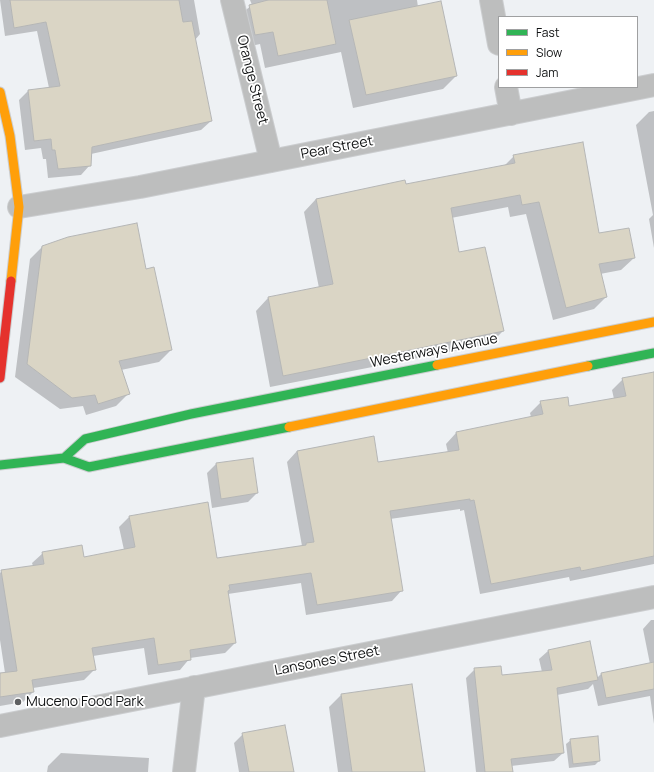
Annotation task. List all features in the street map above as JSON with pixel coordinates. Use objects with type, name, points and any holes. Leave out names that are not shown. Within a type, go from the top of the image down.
[{"type":"street","name":"Orange Street","points":[[232,0],[272,161]]},
{"type":"street","points":[[491,0],[498,38]]},
{"type":"street","name":"Pear Street","points":[[18,207],[140,187],[654,85]]},
{"type":"street","points":[[506,88],[511,114]]},
{"type":"street","points":[[0,92],[10,136],[18,207],[0,378]]},
{"type":"street","name":"Westerways Avenue","points":[[64,458],[85,439],[654,322]]},
{"type":"street","points":[[0,465],[64,458],[89,467],[224,435],[654,353]]},
{"type":"street","name":"Lansones Street","points":[[0,726],[654,597]]},
{"type":"street","points":[[184,772],[194,687]]},
{"type":"building","points":[[10,0],[179,0],[183,22],[192,21],[212,121],[92,147],[91,166],[58,169],[55,150],[52,150],[51,139],[34,141],[28,90],[60,86],[46,22],[14,28]]},
{"type":"building","points":[[268,0],[327,0],[336,44],[278,56],[273,32],[255,35],[249,5]]},
{"type":"building","points":[[441,1],[457,76],[366,95],[349,20]]},
{"type":"building","points":[[583,142],[599,233],[629,228],[635,258],[599,264],[607,297],[566,308],[539,202],[522,205],[520,195],[451,208],[459,252],[485,247],[504,331],[283,376],[268,297],[333,284],[316,199],[405,180],[406,184],[515,163],[513,155]]},
{"type":"building","points":[[137,223],[146,269],[154,267],[172,350],[119,361],[130,394],[98,404],[95,395],[72,398],[27,364],[42,246],[68,237]]},
{"type":"building","points":[[654,372],[654,556],[581,571],[580,567],[491,584],[474,500],[470,501],[470,499],[390,511],[403,591],[317,605],[311,573],[229,585],[230,590],[228,591],[236,643],[190,650],[191,660],[158,665],[154,638],[92,648],[96,670],[32,680],[34,692],[0,697],[0,673],[17,671],[1,570],[44,564],[42,552],[82,545],[84,557],[135,547],[129,516],[208,502],[217,558],[306,545],[306,543],[314,542],[297,451],[374,436],[378,462],[459,450],[456,432],[543,414],[540,401],[568,397],[569,406],[626,396],[622,378]]},
{"type":"building","points":[[253,458],[258,493],[221,499],[216,463]]},
{"type":"building","points":[[590,641],[598,680],[557,688],[564,753],[511,759],[513,772],[485,772],[474,668],[501,666],[502,675],[552,670],[548,650]]},
{"type":"building","points":[[654,662],[654,689],[606,698],[601,673]]},
{"type":"building","points":[[412,684],[425,772],[352,772],[341,694]]},
{"type":"building","points":[[285,725],[294,772],[249,772],[242,733]]},
{"type":"building","points":[[598,736],[600,761],[573,764],[570,739]]},
{"type":"traffic: fast","points":[[588,366],[654,353]]},
{"type":"traffic: fast","points":[[64,458],[85,439],[191,414],[437,365]]},
{"type":"traffic: fast","points":[[0,465],[64,458],[89,467],[289,427]]},
{"type":"traffic: slow","points":[[0,92],[10,136],[19,207],[11,281]]},
{"type":"traffic: slow","points":[[437,365],[654,322]]},
{"type":"traffic: slow","points":[[289,427],[588,366]]},
{"type":"traffic: jam","points":[[0,378],[11,281]]},
{"type":"place","name":"Muceno Food Park","points":[[18,702]]}]
